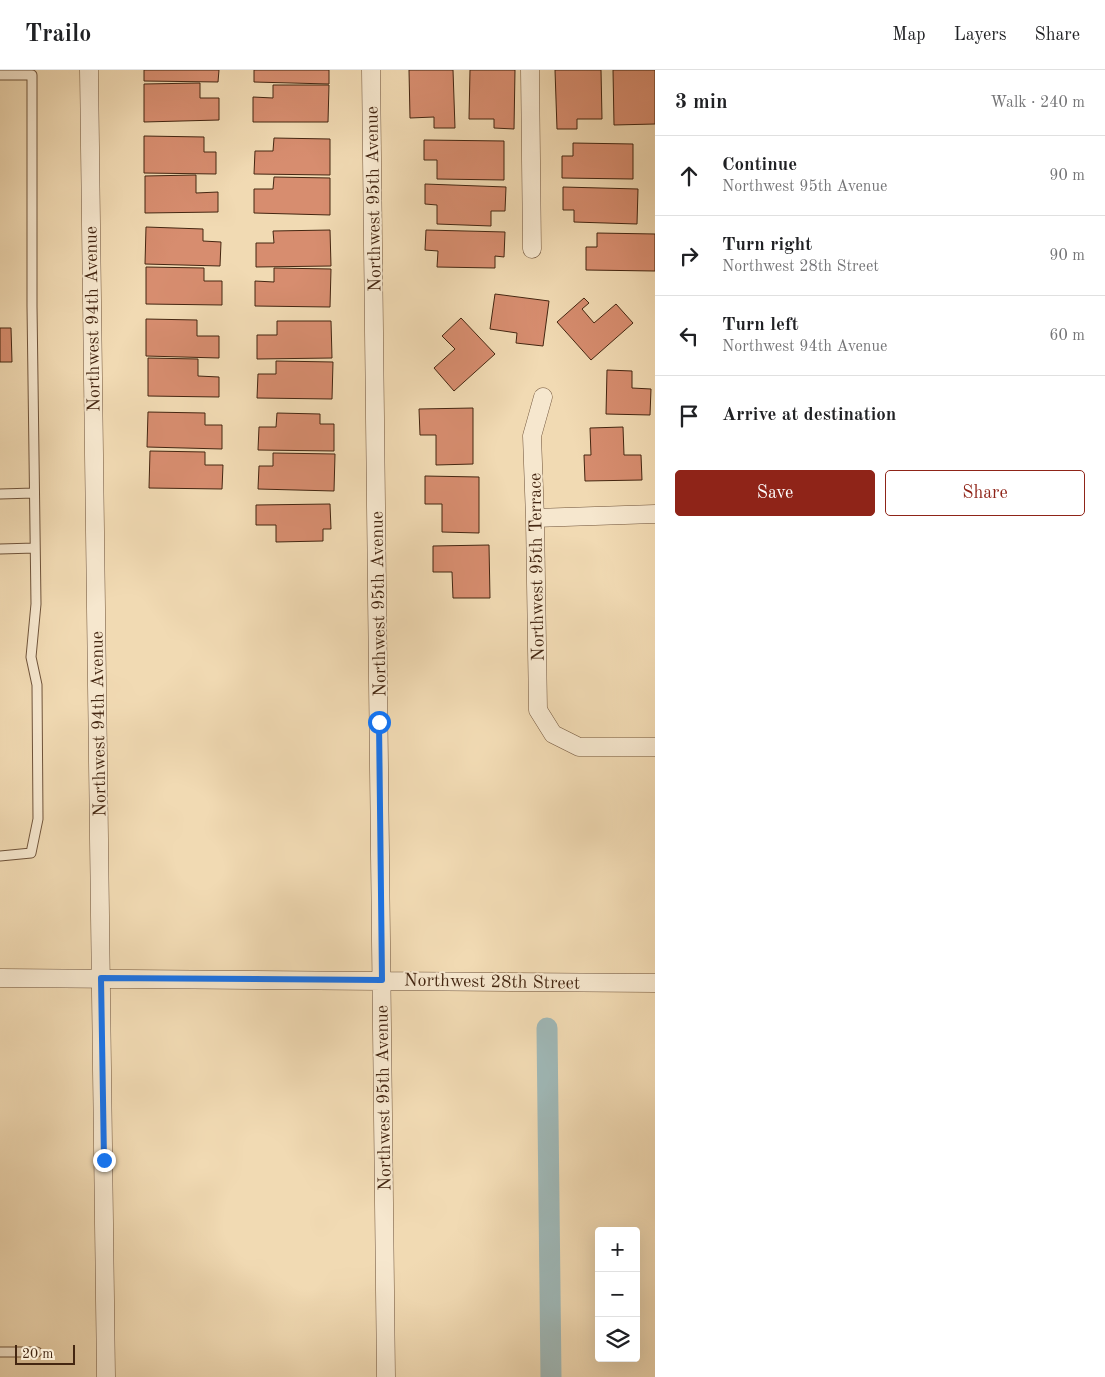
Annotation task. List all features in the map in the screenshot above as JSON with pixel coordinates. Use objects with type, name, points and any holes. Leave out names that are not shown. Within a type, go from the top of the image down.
[{"type":"street","name":"Northwest 94th Avenue","points":[[89,70],[106,1377]]},
{"type":"street","name":"Northwest 95th Avenue","points":[[371,70],[386,1377]]},
{"type":"street","points":[[530,70],[532,249]]},
{"type":"street","name":"Northwest 95th Terrace","points":[[543,397],[532,436],[536,518],[538,710],[553,734],[579,747],[655,747]]},
{"type":"street","points":[[536,518],[655,514]]},
{"type":"street","name":"Northwest 28th Street","points":[[0,978],[655,983]]},
{"type":"lane","points":[[0,75],[32,75],[32,306],[36,604],[31,657],[37,685],[38,819],[31,853],[0,856]]},
{"type":"lane","points":[[0,494],[34,493]]},
{"type":"lane","points":[[0,549],[35,548]]},
{"type":"lane","points":[[0,1352],[37,1352]]},
{"type":"building","points":[[144,70],[219,70],[218,82],[144,81]]},
{"type":"building","points":[[254,70],[329,70],[329,84],[254,82]]},
{"type":"building","points":[[409,70],[453,70],[455,128],[434,128],[434,117],[410,118]]},
{"type":"building","points":[[470,70],[515,70],[514,129],[494,128],[494,119],[469,119]]},
{"type":"building","points":[[555,70],[601,70],[602,119],[577,119],[577,129],[557,129]]},
{"type":"building","points":[[613,70],[655,70],[655,124],[614,125]]},
{"type":"building","points":[[200,83],[200,98],[219,98],[219,120],[144,122],[144,84]]},
{"type":"building","points":[[273,85],[329,85],[328,122],[253,122],[253,97],[273,98]]},
{"type":"building","points":[[144,136],[204,137],[204,152],[216,152],[216,174],[144,173]]},
{"type":"building","points":[[274,138],[330,139],[330,175],[254,174],[255,151],[273,151]]},
{"type":"building","points":[[424,140],[504,141],[504,180],[437,179],[437,160],[424,160]]},
{"type":"building","points":[[573,143],[633,144],[633,179],[562,178],[562,156],[573,156]]},
{"type":"building","points":[[196,175],[196,193],[218,192],[218,212],[145,213],[145,176]]},
{"type":"building","points":[[274,177],[330,178],[330,215],[254,213],[254,189],[273,189]]},
{"type":"building","points":[[425,184],[506,187],[505,211],[491,211],[491,226],[437,224],[437,205],[425,204]]},
{"type":"building","points":[[563,187],[638,189],[637,224],[574,222],[574,210],[563,210]]},
{"type":"building","points":[[146,227],[203,229],[203,241],[221,242],[220,266],[145,264]]},
{"type":"building","points":[[330,230],[331,266],[256,267],[256,243],[274,243],[273,231]]},
{"type":"building","points":[[426,230],[505,232],[504,257],[495,256],[495,268],[437,267],[438,251],[425,250]]},
{"type":"building","points":[[597,233],[655,234],[655,271],[586,270],[586,247],[597,247]]},
{"type":"building","points":[[146,267],[204,268],[204,281],[222,281],[222,305],[146,304]]},
{"type":"building","points":[[274,268],[331,269],[330,307],[255,306],[255,281],[274,282]]},
{"type":"building","points":[[495,294],[549,301],[543,346],[516,343],[517,333],[490,329]]},
{"type":"building","points":[[584,298],[589,303],[582,309],[594,323],[616,304],[633,323],[591,360],[557,322]]},
{"type":"building","points":[[461,318],[495,354],[454,391],[434,368],[455,349],[442,336]]},
{"type":"building","points":[[146,319],[197,320],[197,336],[219,336],[219,358],[146,356]]},
{"type":"building","points":[[277,321],[331,321],[332,358],[257,359],[257,335],[277,335]]},
{"type":"building","points":[[0,328],[11,328],[12,362],[0,362]]},
{"type":"building","points":[[148,358],[198,359],[198,376],[219,377],[219,397],[148,396]]},
{"type":"building","points":[[276,361],[333,362],[332,399],[257,398],[258,374],[276,374]]},
{"type":"building","points":[[607,370],[632,371],[632,388],[651,389],[650,415],[606,414]]},
{"type":"building","points":[[473,408],[473,464],[436,465],[436,435],[420,435],[419,409]]},
{"type":"building","points":[[148,412],[205,413],[205,425],[222,425],[222,449],[147,447]]},
{"type":"building","points":[[277,413],[320,414],[320,424],[334,424],[334,451],[258,450],[259,427],[276,427]]},
{"type":"building","points":[[623,427],[624,455],[641,455],[642,480],[585,481],[584,455],[591,455],[590,428]]},
{"type":"building","points":[[150,451],[205,452],[205,465],[223,465],[222,489],[149,488]]},
{"type":"building","points":[[273,453],[335,454],[334,491],[258,489],[259,466],[273,466]]},
{"type":"building","points":[[425,476],[479,477],[479,533],[442,532],[442,504],[425,504]]},
{"type":"building","points":[[330,504],[331,529],[323,529],[323,541],[276,542],[276,525],[256,525],[256,505]]},
{"type":"building","points":[[489,545],[490,598],[453,598],[452,572],[433,572],[433,546]]},
{"type":"waterway","points":[[547,1028],[551,1377]]},
{"type":"route","points":[[104,1160],[101,978],[382,980],[379,722]]}]
